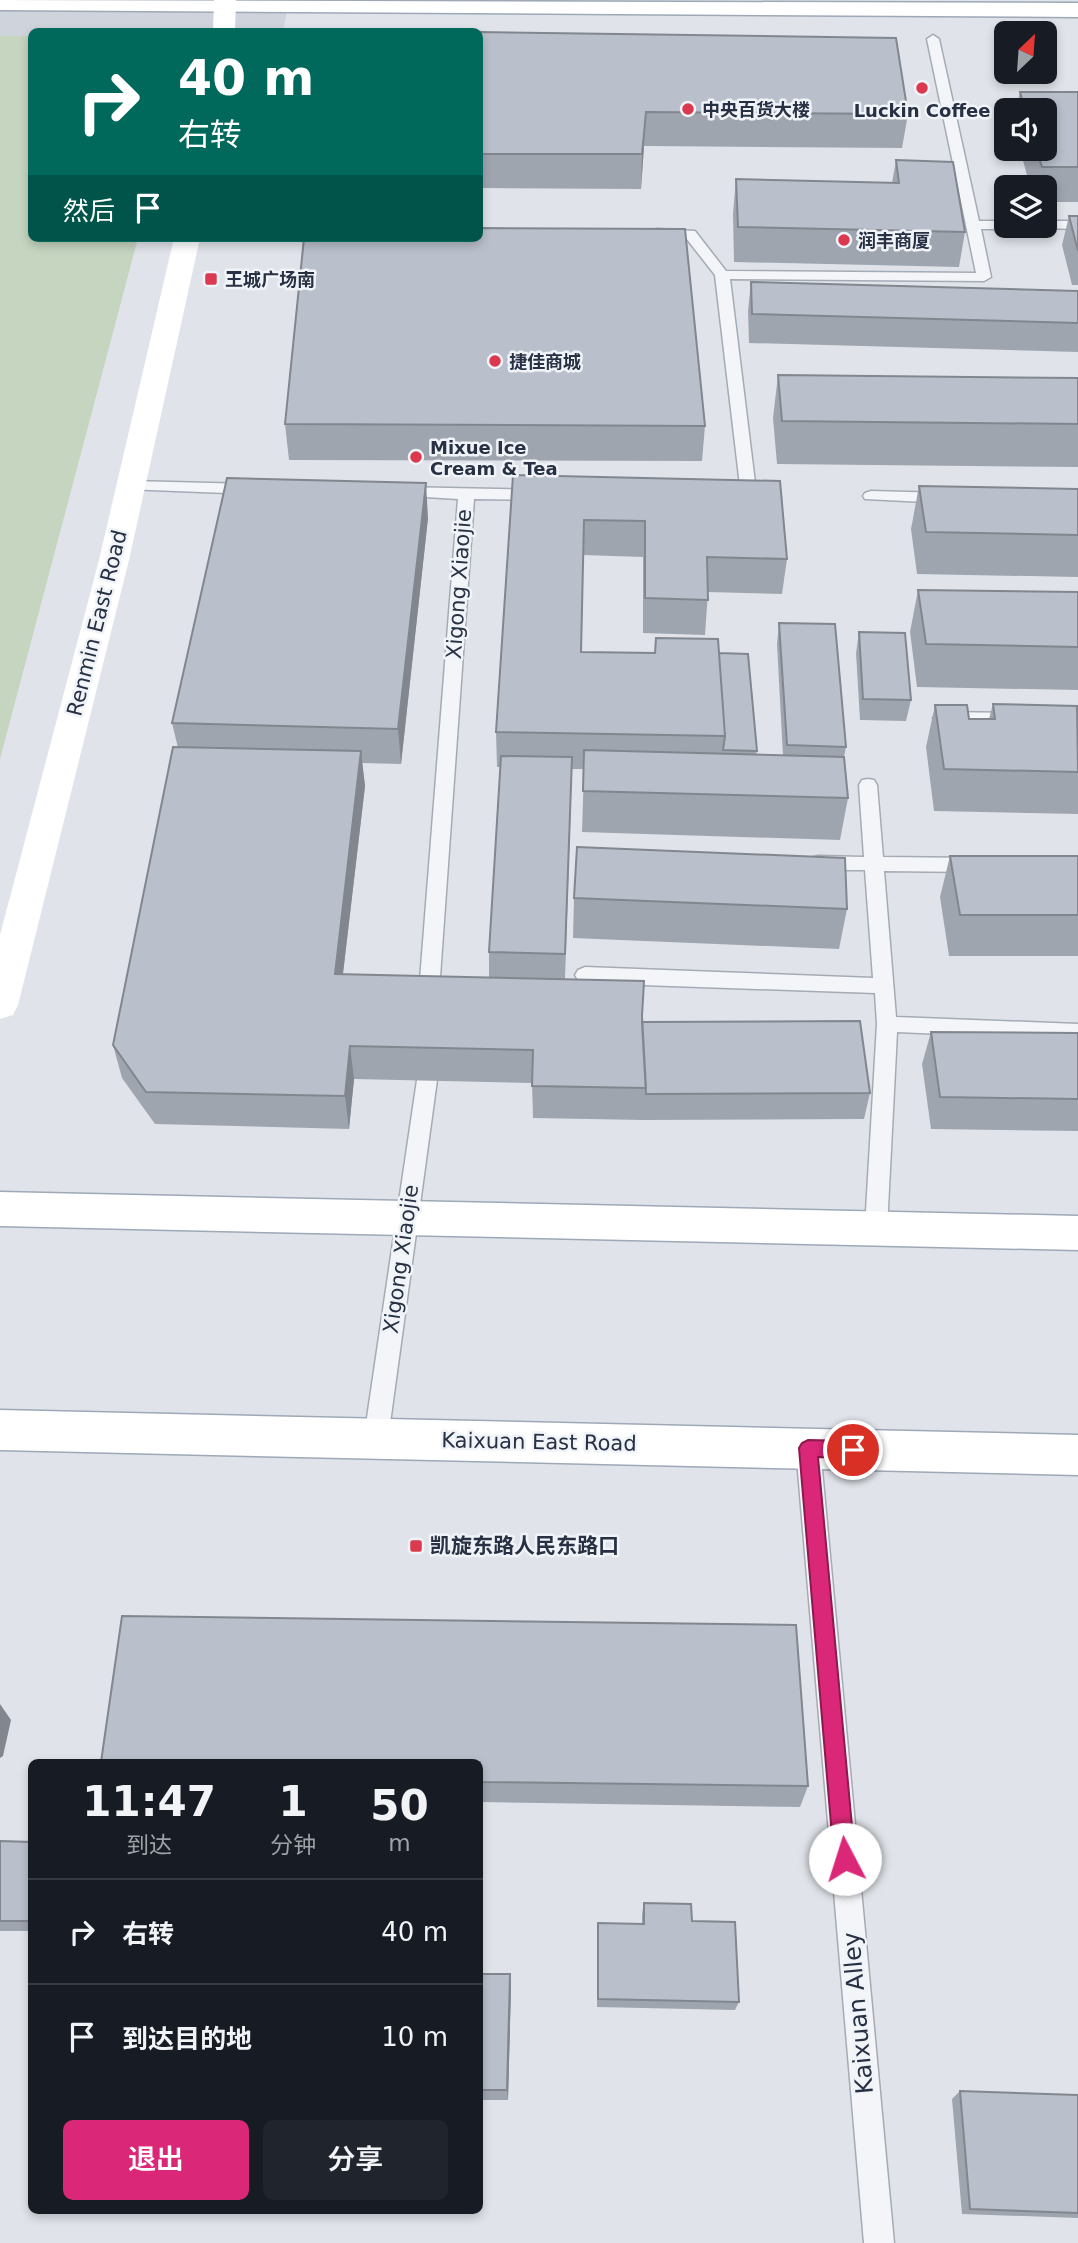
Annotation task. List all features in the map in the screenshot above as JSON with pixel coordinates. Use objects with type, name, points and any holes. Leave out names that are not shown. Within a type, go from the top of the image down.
[{"type":"main road","points":[[0,3],[225,2],[1078,10]]},
{"type":"main road","points":[[225,2],[225,28]]},
{"type":"main road","name":"Renmin East Road","points":[[0,1005],[131,486],[186,242]]},
{"type":"main road","points":[[0,1209],[1078,1233]]},
{"type":"main road","name":"Kaixuan East Road","points":[[0,1430],[1078,1455]]},
{"type":"lane","points":[[722,275],[984,277],[933,39]]},
{"type":"lane","points":[[972,225],[994,225]]},
{"type":"lane","points":[[1057,225],[1078,225]]},
{"type":"lane","points":[[637,233],[690,234],[722,275],[749,499],[722,499]]},
{"type":"lane","points":[[131,486],[271,489]]},
{"type":"lane","name":"Xigong Xiaojie","points":[[382,492],[466,494],[427,1010]]},
{"type":"lane","points":[[466,494],[561,495]]},
{"type":"lane","points":[[871,496],[967,498]]},
{"type":"lane","points":[[942,718],[1037,720]]},
{"type":"lane","points":[[868,785],[887,1024],[876,1228]]},
{"type":"lane","points":[[806,862],[997,864]]},
{"type":"lane","points":[[584,975],[884,986]]},
{"type":"lane","points":[[887,1024],[1078,1032]]},
{"type":"lane","name":"Xigong Xiaojie","points":[[376,1438],[427,1080]]},
{"type":"lane","name":"Kaixuan Alley","points":[[808,1448],[878,2243]]},
{"type":"shaded area","points":[[0,0],[289,0],[284,28],[28,28],[28,40],[0,40]]},
{"type":"green space","points":[[0,36],[28,36],[28,242],[137,242],[0,759]]},
{"type":"building","name":"中央百货大楼","points":[[483,32],[896,38],[908,114],[646,112],[642,154],[483,154]]},
{"type":"building","points":[[1020,92],[1078,92],[1078,167],[1042,167],[1040,161],[1057,161],[1057,98],[1022,98]]},
{"type":"building","points":[[896,160],[953,162],[965,232],[738,227],[736,179],[899,183]]},
{"type":"building","points":[[1069,216],[1078,216],[1078,251]]},
{"type":"building","name":"捷佳商城","points":[[483,228],[685,229],[705,426],[285,424],[304,242],[483,242]]},
{"type":"building","points":[[751,282],[1078,291],[1078,323],[752,314]]},
{"type":"building","points":[[778,375],[1078,378],[1078,424],[782,421]]},
{"type":"building","points":[[513,475],[780,481],[787,559],[707,557],[708,600],[645,598],[645,521],[584,520],[581,652],[655,653],[656,638],[718,639],[725,736],[496,732]]},
{"type":"building","points":[[227,478],[426,483],[398,729],[172,723]]},
{"type":"building","points":[[919,486],[1078,489],[1078,535],[926,532]]},
{"type":"building","points":[[918,590],[1078,592],[1078,647],[926,644]]},
{"type":"building","points":[[779,623],[835,624],[846,747],[787,745]]},
{"type":"building","points":[[859,632],[905,633],[911,700],[863,699]]},
{"type":"building","points":[[719,653],[748,654],[757,751],[723,750],[725,736]]},
{"type":"building","points":[[993,704],[1077,706],[1078,772],[944,769],[935,705],[967,705],[969,719],[995,719]]},
{"type":"building","points":[[173,747],[361,751],[335,974],[644,981],[642,1016],[646,1088],[532,1086],[533,1050],[350,1046],[345,1096],[146,1092],[113,1045]]},
{"type":"building","points":[[584,750],[844,757],[848,798],[583,791]]},
{"type":"building","points":[[501,756],[572,757],[565,954],[489,952]]},
{"type":"building","points":[[577,847],[845,858],[847,909],[574,898]]},
{"type":"building","points":[[950,856],[1078,856],[1078,915],[960,915]]},
{"type":"building","points":[[860,1021],[870,1093],[646,1094],[642,1022]]},
{"type":"building","points":[[931,1032],[1078,1033],[1078,1099],[940,1097]]},
{"type":"building","points":[[122,1616],[796,1625],[808,1786],[483,1782],[483,1759],[101,1759]]},
{"type":"building","points":[[0,1841],[28,1842],[28,1921],[0,1921]]},
{"type":"building","points":[[644,1903],[691,1904],[692,1921],[735,1922],[739,2002],[598,1999],[598,1923],[644,1924]]},
{"type":"building","points":[[483,1974],[510,1974],[507,2090],[483,2090]]},
{"type":"building","points":[[960,2091],[1078,2095],[1078,2213],[970,2209]]},
{"type":"place","name":"Luckin Coffee","points":[[922,88]]},
{"type":"place","name":"中央百货大楼","points":[[688,109]]},
{"type":"place","name":"润丰商厦","points":[[844,240]]},
{"type":"place","name":"王城广场南","points":[[211,279]]},
{"type":"place","name":"捷佳商城","points":[[495,361]]},
{"type":"place","name":"Mixue Ice Cream & Tea","points":[[416,457]]},
{"type":"place","name":"凯旋东路人民东路口","points":[[416,1546]]},
{"type":"route","points":[[845,1859],[808,1448],[853,1450]]}]
